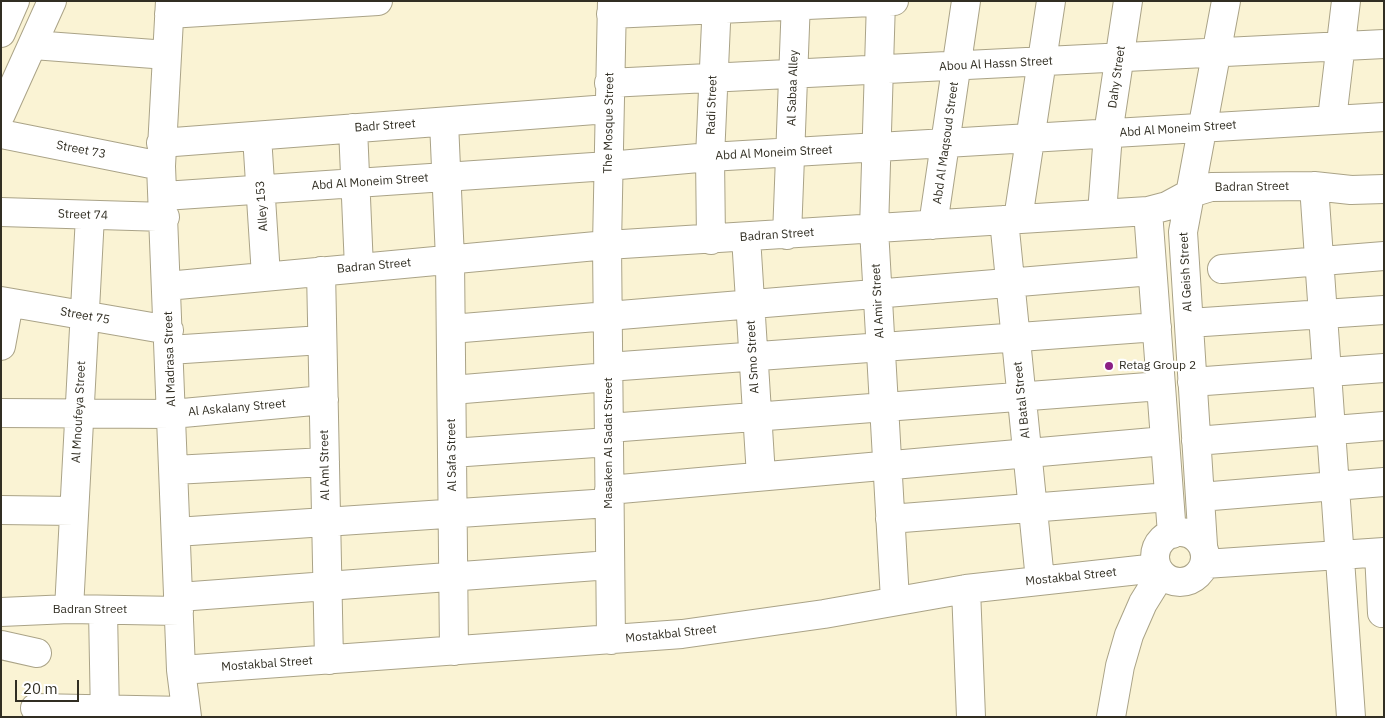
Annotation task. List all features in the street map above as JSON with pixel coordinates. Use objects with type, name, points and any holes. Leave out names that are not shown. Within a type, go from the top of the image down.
[{"type":"street","points":[[1,33],[14,1]]},
{"type":"street","points":[[1,114],[52,1]]},
{"type":"street","points":[[611,8],[894,1]]},
{"type":"street","name":"Abd Al Maqsoud Street","points":[[933,225],[966,1]]},
{"type":"street","name":"Al Batal Street","points":[[1040,580],[1010,283],[1011,220],[1030,139],[1051,1]]},
{"type":"street","name":"Dahy Street","points":[[1102,214],[1108,134],[1128,1]]},
{"type":"street","name":"Al Geish Street","points":[[1204,555],[1183,232],[1226,1]]},
{"type":"street","points":[[1332,119],[1346,1]]},
{"type":"street","points":[[166,5],[361,2]]},
{"type":"street","name":"Al Amir Street","points":[[881,2],[874,229],[895,600]]},
{"type":"street","name":"Al Sabaa Alley","points":[[787,235],[796,3]]},
{"type":"street","name":"Al Madrasa Street","points":[[166,5],[167,56],[161,154],[181,670],[187,714]]},
{"type":"street","name":"Radi Street","points":[[711,240],[710,157],[716,5]]},
{"type":"street","name":"The Mosque Street","points":[[607,245],[611,8]]},
{"type":"street","name":"Abou Al Hassn Street","points":[[609,96],[713,78],[1384,44]]},
{"type":"street","points":[[33,45],[167,56]]},
{"type":"street","name":"Badr Street","points":[[161,154],[257,136],[444,122],[609,96]]},
{"type":"street","name":"Abd Al Moneim Street","points":[[164,207],[261,189],[608,166],[710,157],[1384,116]]},
{"type":"street","name":"Al Safa Street","points":[[444,122],[450,259],[454,651]]},
{"type":"street","points":[[353,128],[358,268]]},
{"type":"street","name":"Street 73","points":[[1,134],[161,154]]},
{"type":"street","name":"Alley 153","points":[[257,136],[266,276]]},
{"type":"street","points":[[1314,186],[1351,717]]},
{"type":"street","name":"Badran Street","points":[[167,286],[607,245],[711,240],[1148,210],[1167,206],[1191,193],[1211,187],[1314,186],[1351,190],[1384,189]]},
{"type":"street","name":"Street 74","points":[[1,212],[90,216],[164,207]]},
{"type":"street","points":[[1148,210],[1172,534]]},
{"type":"street","name":"Al Mnoufeya Street","points":[[69,610],[90,216]]},
{"type":"street","name":"Al Smo Street","points":[[746,237],[761,476]]},
{"type":"street","name":"Masaken Al Sadat Street","points":[[607,245],[611,640]]},
{"type":"street","points":[[1222,269],[1384,256]]},
{"type":"street","name":"Al Aml Street","points":[[321,271],[329,660]]},
{"type":"street","points":[[451,329],[1152,271]]},
{"type":"street","points":[[1,346],[5,302]]},
{"type":"street","name":"Street 75","points":[[5,302],[84,316],[169,340],[322,340]]},
{"type":"street","points":[[1189,323],[1384,310]]},
{"type":"street","points":[[452,390],[753,357],[1156,328]]},
{"type":"street","points":[[1192,382],[1384,368]]},
{"type":"street","points":[[452,453],[757,417],[1161,386]]},
{"type":"street","name":"Al Askalany Street","points":[[1,413],[172,414],[324,400]]},
{"type":"street","points":[[1196,441],[1384,426]]},
{"type":"street","points":[[176,532],[453,513],[609,496],[761,476],[1165,440]]},
{"type":"street","points":[[174,470],[325,462]]},
{"type":"street","points":[[1200,497],[1384,482]]},
{"type":"street","points":[[890,519],[1169,497]]},
{"type":"street","points":[[1,510],[74,511]]},
{"type":"street","points":[[1111,717],[1120,666],[1129,635],[1159,571],[1155,554],[1157,547],[1166,536],[1172,534],[1186,532],[1199,540],[1204,555],[1202,571],[1190,581],[1174,582],[1159,571]]},
{"type":"street","points":[[1204,555],[1340,555],[1381,552],[1382,613]]},
{"type":"street","name":"Badran Street","points":[[1,612],[103,610],[179,604],[328,586],[610,565]]},
{"type":"street","name":"Mostakbal Street","points":[[181,670],[611,640],[753,625],[966,589],[1040,580],[1159,571]]},
{"type":"street","points":[[966,589],[971,717]]},
{"type":"street","points":[[103,610],[105,713]]},
{"type":"street","points":[[1,645],[37,653]]},
{"type":"street","points":[[35,708],[105,713],[187,714]]},
{"type":"place","name":"Retag Group 2","points":[[1109,366]]}]
